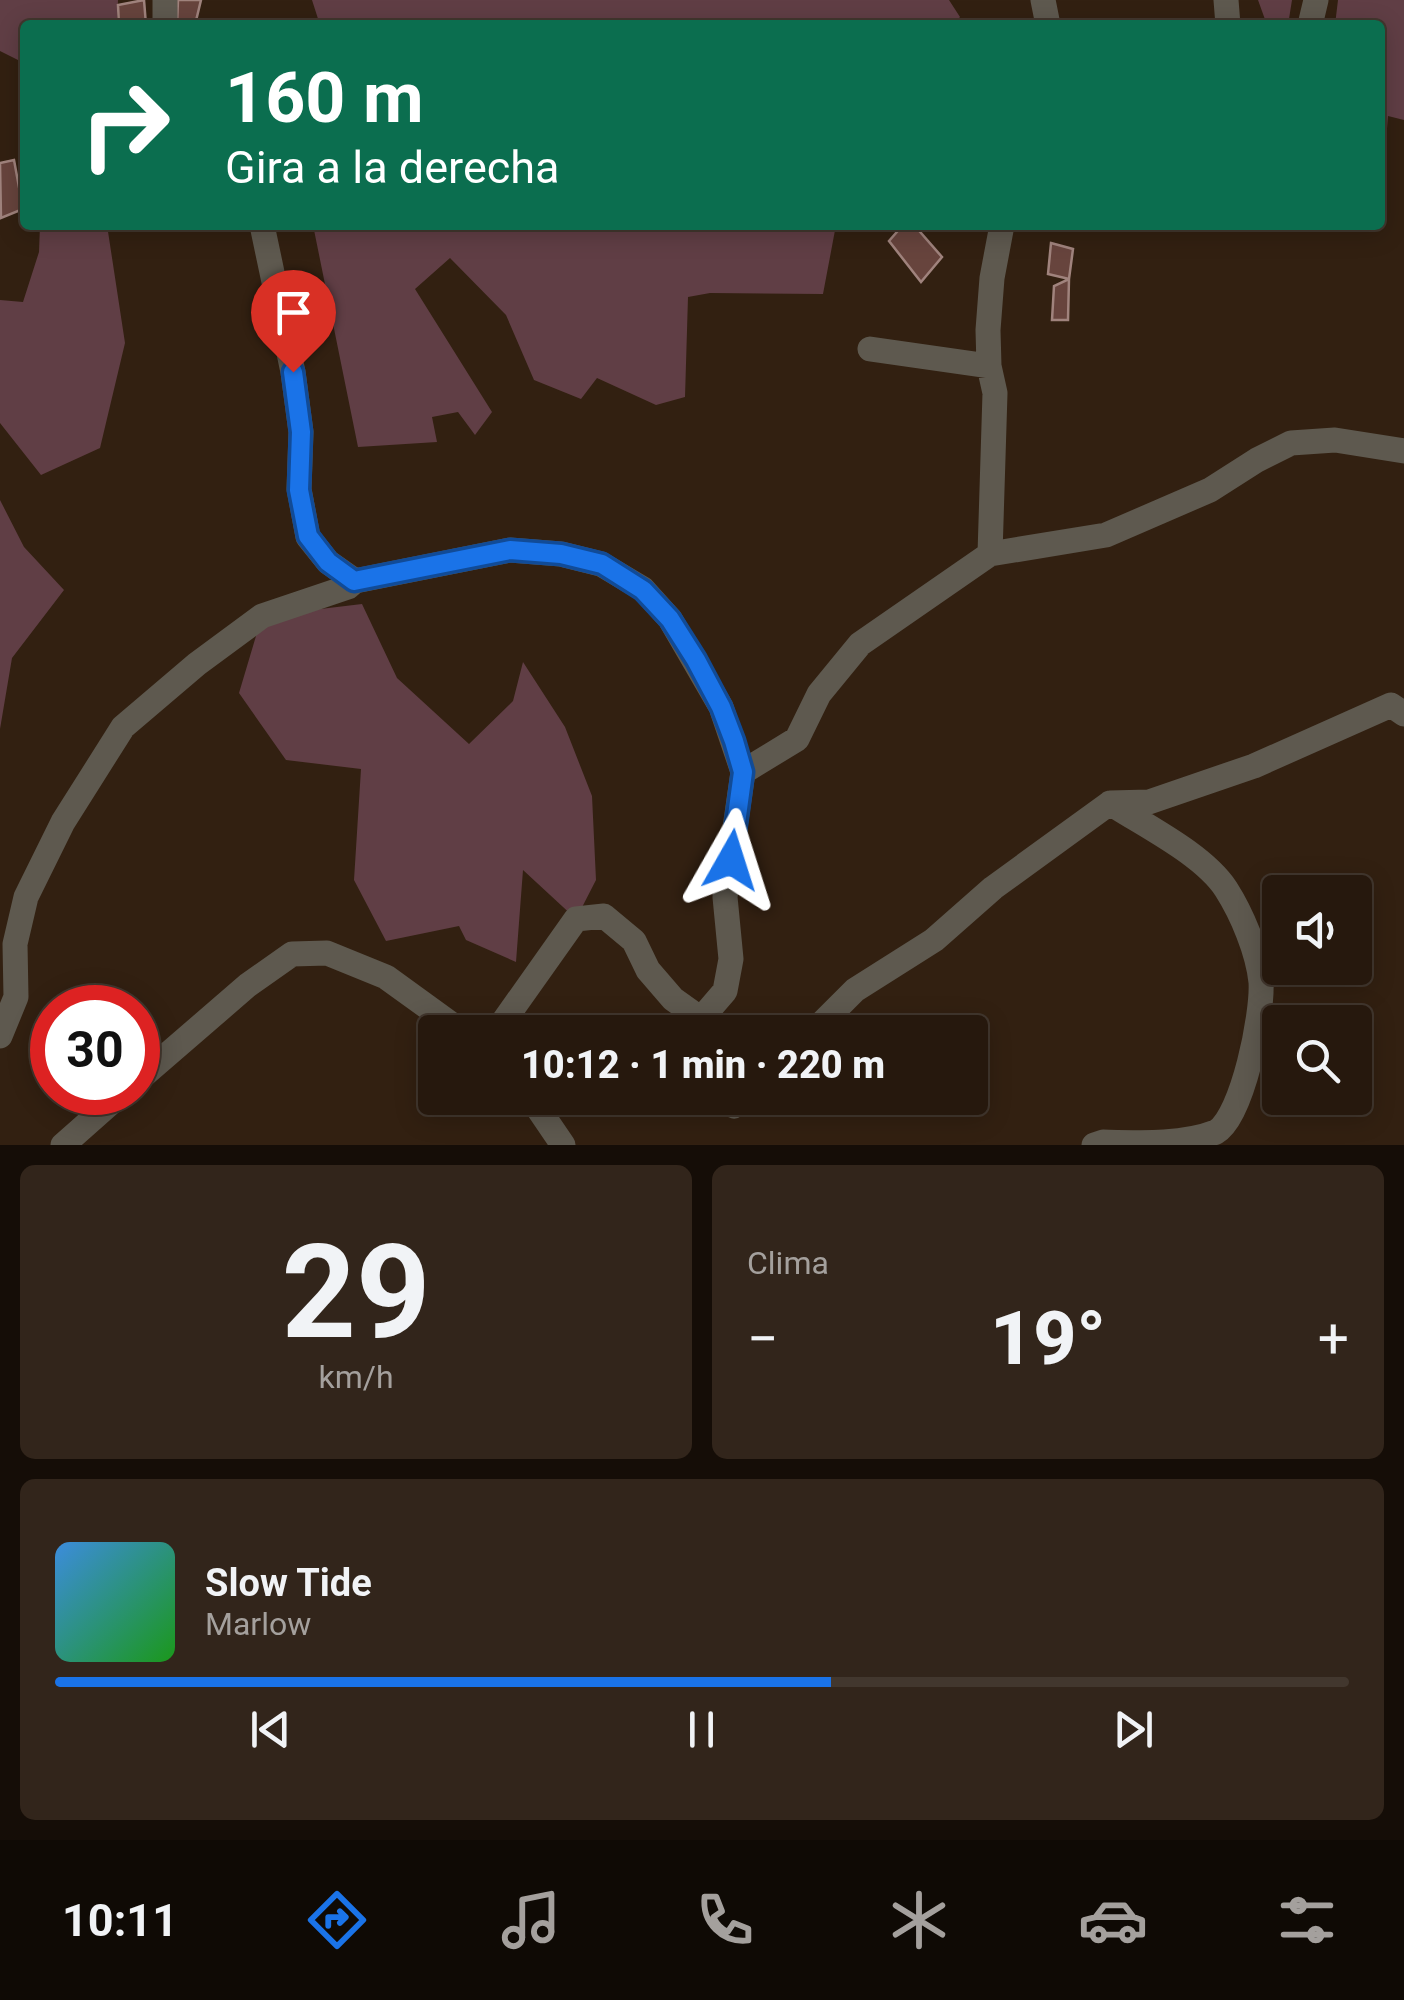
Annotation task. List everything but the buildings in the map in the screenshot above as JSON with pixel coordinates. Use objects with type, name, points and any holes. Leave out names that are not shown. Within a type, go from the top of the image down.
[{"type":"street","points":[[263,230],[293,372],[301,432],[299,490],[308,536],[328,562],[354,581]]},
{"type":"street","points":[[990,554],[995,424],[995,393],[989,366],[992,278],[1001,230]]},
{"type":"street","points":[[870,349],[989,366]]},
{"type":"street","points":[[743,772],[797,739],[819,694],[860,644],[990,554],[1106,534],[1210,490],[1291,443],[1336,440],[1404,450]]},
{"type":"street","points":[[0,1036],[16,997],[15,944],[26,897],[63,822],[123,726],[196,664],[262,616],[348,587],[354,581],[510,550],[561,554],[602,564],[643,590],[670,619],[721,707],[743,772],[725,898],[732,959],[725,991],[707,1015]]},
{"type":"street","points":[[830,1015],[854,990],[934,940],[993,888],[1110,803],[1149,802],[1254,766],[1390,706],[1404,714]]},
{"type":"street","points":[[1094,1145],[1184,1144],[1219,1131],[1236,1105],[1253,1051],[1261,982],[1248,937],[1224,887],[1193,858],[1110,803]]},
{"type":"street","points":[[508,1015],[576,920],[604,916],[634,941],[648,970],[688,1015]]},
{"type":"street","points":[[160,1061],[248,984],[292,954],[327,953],[386,977],[439,1015]]},
{"type":"street","points":[[64,1145],[98,1115]]},
{"type":"street","points":[[542,1115],[562,1145]]},
{"type":"shaded area","points":[[0,0],[118,0],[117,20],[20,20],[20,88],[18,60],[0,51]]},
{"type":"shaded area","points":[[312,0],[949,0],[960,17],[957,20],[318,20]]},
{"type":"shaded area","points":[[1258,0],[1292,0],[1289,20],[1265,20]]},
{"type":"shaded area","points":[[1338,0],[1404,0],[1404,120],[1388,116],[1385,153],[1385,20],[1336,20]]},
{"type":"shaded area","points":[[40,230],[108,230],[125,343],[100,448],[41,475],[0,423],[0,300],[23,302],[39,252]]},
{"type":"shaded area","points":[[314,230],[835,230],[823,294],[710,293],[688,297],[685,397],[656,405],[597,378],[581,399],[534,380],[506,315],[450,258],[415,289],[492,412],[475,435],[458,412],[432,417],[437,442],[358,447]]},
{"type":"shaded area","points":[[0,500],[24,547],[64,590],[12,658],[0,729]]},
{"type":"shaded area","points":[[362,604],[397,678],[469,744],[513,701],[523,662],[565,727],[592,796],[596,880],[576,919],[523,870],[516,962],[466,940],[459,926],[386,941],[354,880],[361,769],[286,760],[239,693],[262,616]]},
{"type":"route","points":[[293,372],[301,432],[299,490],[308,536],[328,562],[354,581],[510,550],[561,554],[602,564],[643,590],[670,619],[721,707],[743,772],[731,860]]}]
